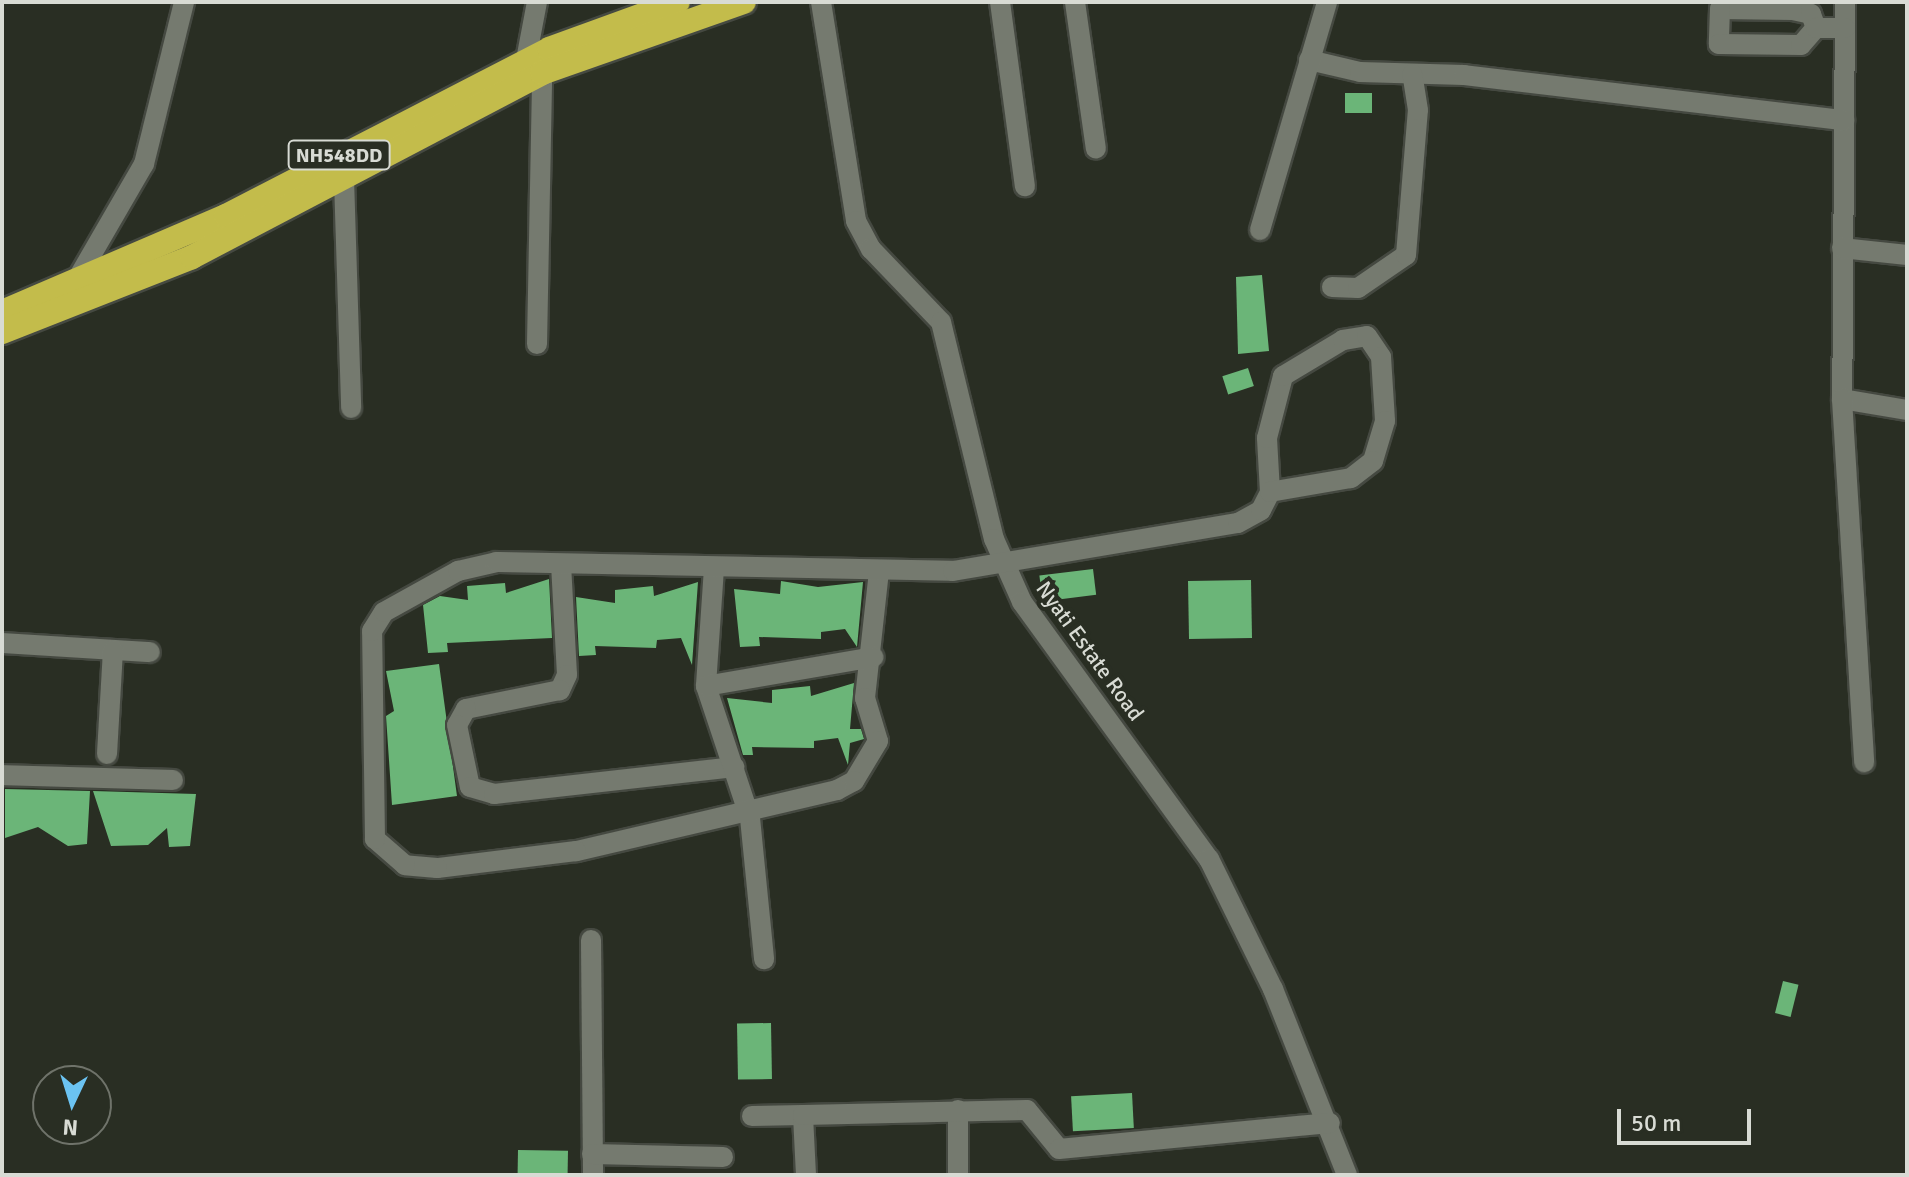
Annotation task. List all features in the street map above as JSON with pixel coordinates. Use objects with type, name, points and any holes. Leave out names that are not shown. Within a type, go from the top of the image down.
[{"type":"highway","name":"NH548DD","points":[[2,312],[226,216],[534,67],[678,2]]},
{"type":"highway","name":"NH548DD","points":[[2,332],[192,257],[344,179],[534,67],[744,2]]},
{"type":"street","points":[[75,283],[144,164],[184,2]]},
{"type":"street","points":[[537,2],[534,67],[537,344]]},
{"type":"street","name":"Nyati Estate Road","points":[[821,2],[856,221],[871,249],[941,322],[1004,562],[1038,628],[1209,859],[1330,1123],[1347,1175]]},
{"type":"street","points":[[1000,2],[1025,186]]},
{"type":"street","points":[[1075,2],[1096,149]]},
{"type":"street","points":[[1260,230],[1327,2]]},
{"type":"street","points":[[1845,2],[1842,399],[1864,762]]},
{"type":"street","points":[[1816,28],[1845,28]]},
{"type":"street","points":[[1309,60],[1412,74],[1844,120]]},
{"type":"street","points":[[1332,287],[1358,288],[1406,255],[1418,110],[1412,74]]},
{"type":"street","points":[[344,179],[351,408]]},
{"type":"street","points":[[1842,248],[1907,255]]},
{"type":"street","points":[[879,571],[874,657],[865,698],[878,741],[854,781],[748,811],[576,851],[437,868],[405,865],[375,839],[369,654],[384,612],[458,571],[496,562],[879,571],[1004,562],[1238,523],[1261,510],[1270,492],[1267,438],[1283,376],[1343,340],[1367,336],[1381,357],[1385,421],[1373,461],[1338,482],[1270,492]]},
{"type":"street","points":[[1842,399],[1907,410]]},
{"type":"street","points":[[561,564],[567,675],[560,690],[466,709],[457,725],[470,787],[494,794],[734,767]]},
{"type":"street","points":[[714,568],[706,686],[748,811],[764,959]]},
{"type":"street","points":[[2,643],[150,652]]},
{"type":"street","points":[[107,754],[113,650]]},
{"type":"street","points":[[706,686],[874,657]]},
{"type":"street","points":[[2,775],[173,780]]},
{"type":"street","points":[[591,940],[592,1165],[723,1157]]},
{"type":"street","points":[[752,1116],[1020,1109],[1033,1113],[1049,1144],[1059,1149],[1330,1123]]},
{"type":"street","points":[[958,1110],[958,1175]]},
{"type":"street","points":[[803,1115],[806,1175]]},
{"type":"building","points":[[1345,93],[1372,93],[1372,113],[1345,113]]},
{"type":"building","points":[[1262,275],[1269,351],[1238,354],[1236,277]]},
{"type":"building","points":[[1248,368],[1254,386],[1228,394],[1222,376]]},
{"type":"building","points":[[1093,569],[1096,595],[1043,601],[1039,576]]},
{"type":"building","points":[[549,579],[552,638],[447,643],[448,652],[428,653],[423,605],[440,596],[468,600],[467,586],[505,583],[506,593]]},
{"type":"building","points":[[1251,580],[1252,638],[1189,639],[1188,581]]},
{"type":"building","points":[[781,581],[818,587],[863,582],[857,647],[845,629],[821,632],[821,639],[759,637],[760,646],[740,647],[734,589],[780,594]]},
{"type":"building","points":[[698,582],[692,665],[681,638],[657,640],[656,648],[595,646],[596,655],[579,656],[576,597],[615,603],[615,590],[653,586],[654,596]]},
{"type":"building","points":[[439,664],[457,796],[392,805],[386,716],[394,711],[386,671]]},
{"type":"building","points":[[854,683],[850,729],[861,729],[864,739],[850,743],[848,765],[838,738],[814,741],[814,748],[752,747],[753,755],[743,755],[727,698],[772,703],[772,690],[810,686],[811,696]]},
{"type":"building","points":[[5,789],[90,791],[87,844],[68,846],[38,827],[5,838]]},
{"type":"building","points":[[93,791],[196,794],[190,846],[169,847],[167,828],[148,845],[111,846]]},
{"type":"building","points":[[1783,981],[1799,985],[1791,1017],[1775,1013]]},
{"type":"building","points":[[771,1023],[772,1079],[738,1080],[737,1024]]},
{"type":"building","points":[[1132,1093],[1134,1128],[1073,1131],[1071,1096]]},
{"type":"building","points":[[518,1150],[568,1151],[568,1175],[518,1175]]}]
